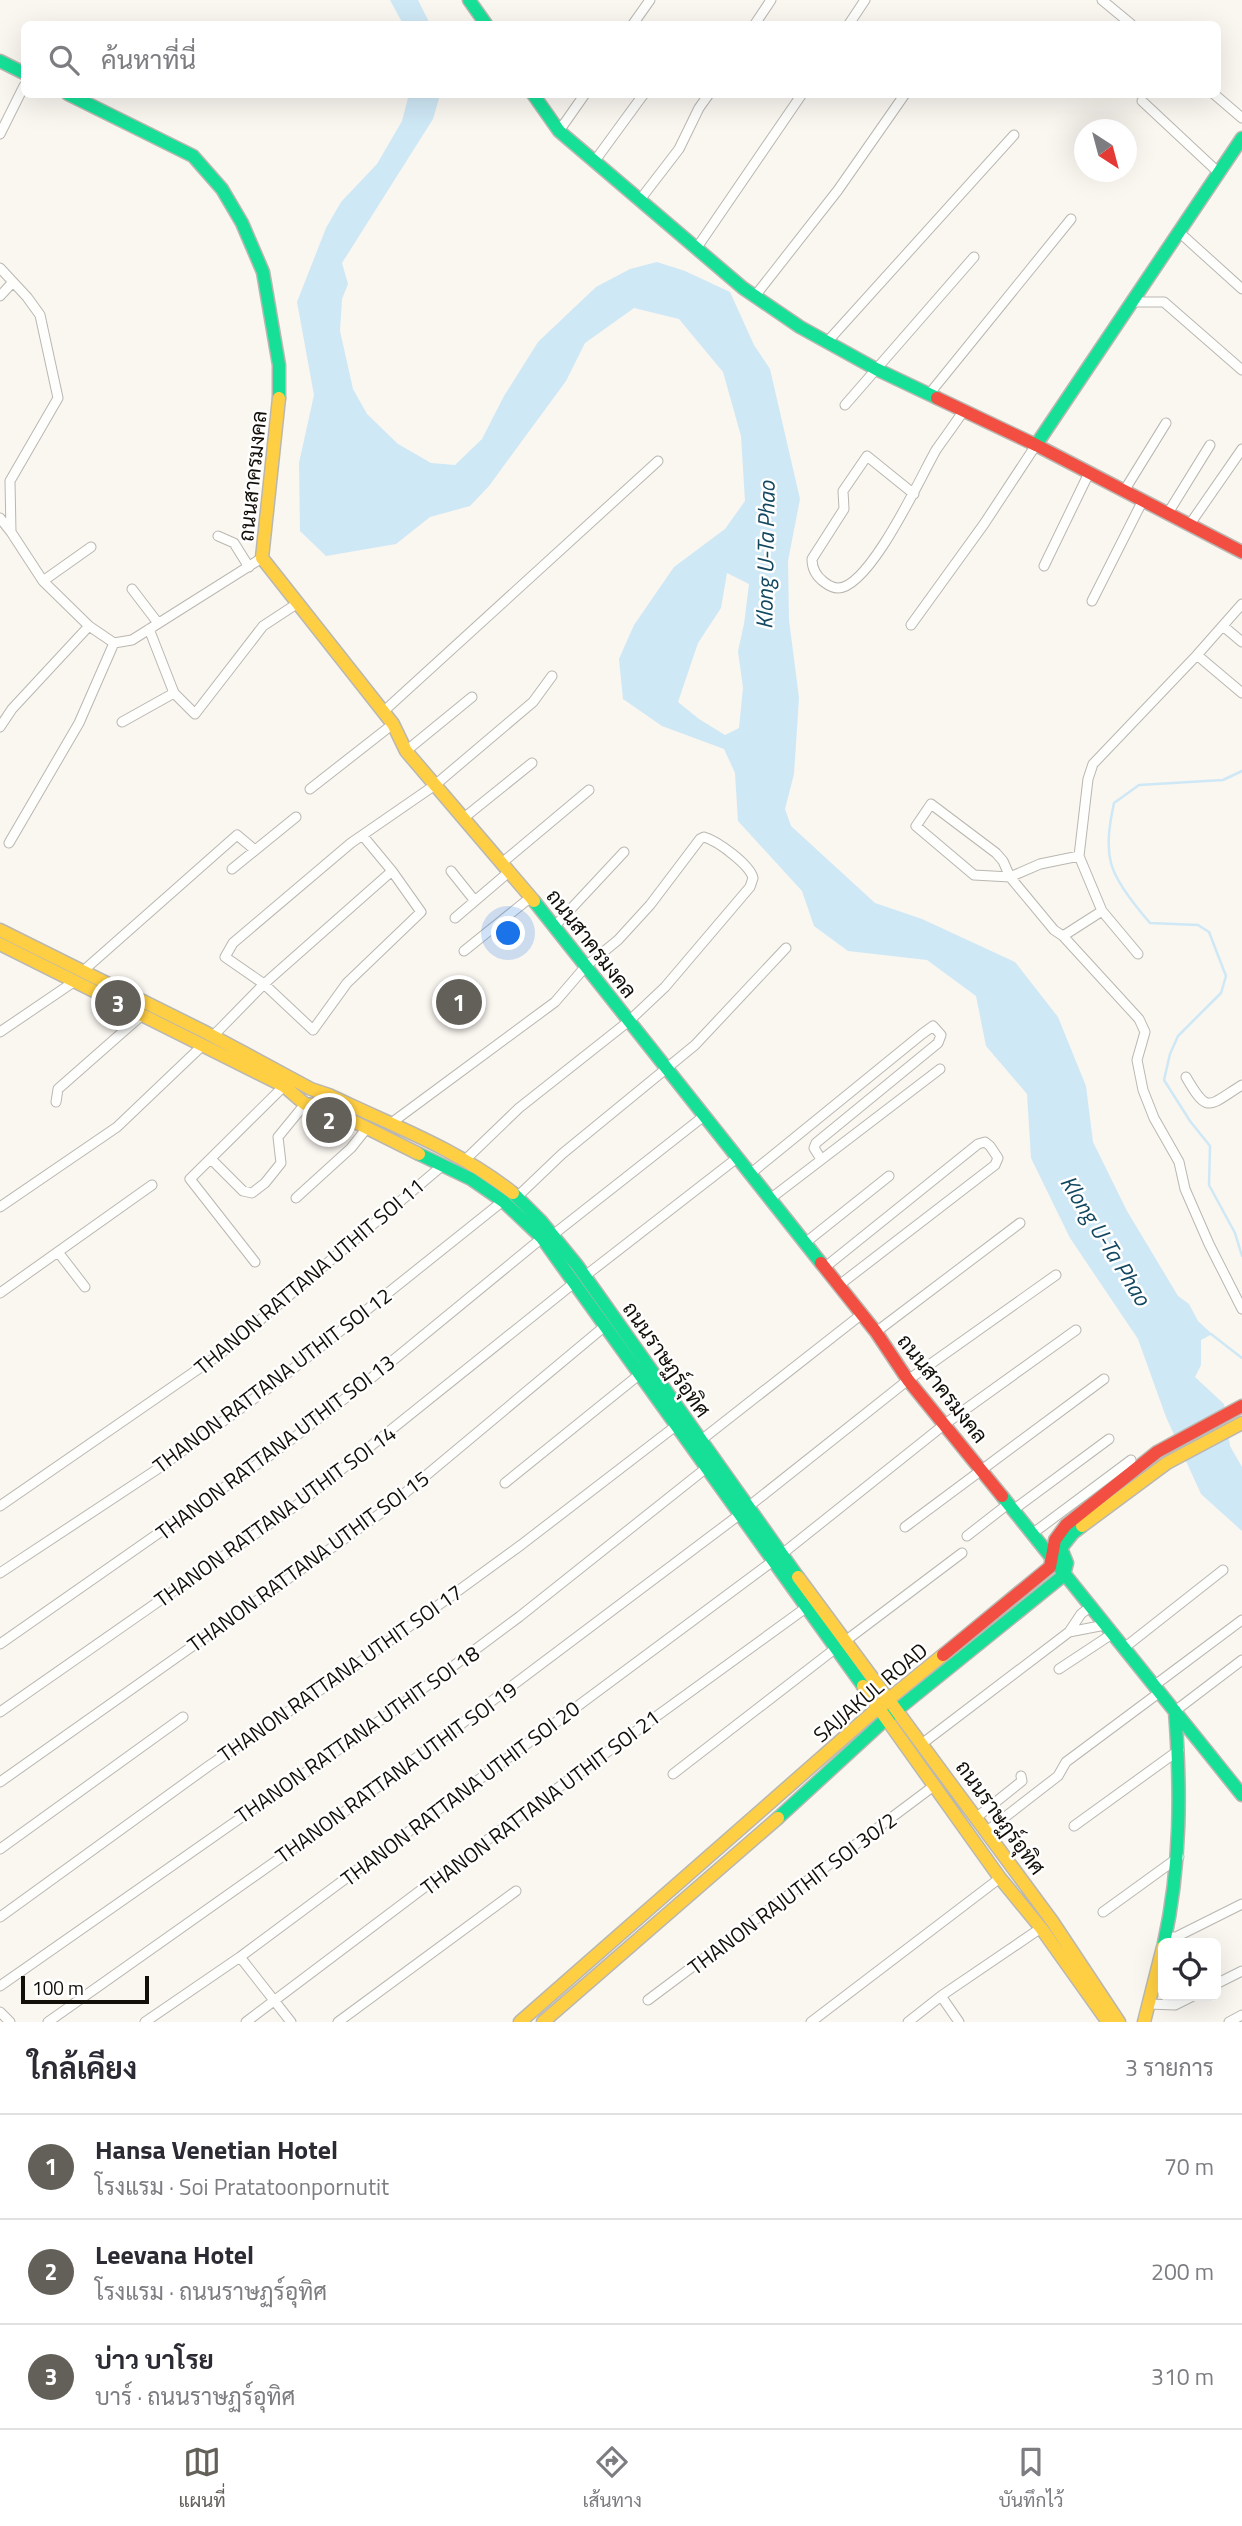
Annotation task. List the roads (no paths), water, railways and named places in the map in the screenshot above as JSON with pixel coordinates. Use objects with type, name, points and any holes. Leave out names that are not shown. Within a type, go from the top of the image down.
[{"type":"street","points":[[469,0],[484,21]]},
{"type":"street","points":[[635,21],[650,0]]},
{"type":"street","points":[[757,21],[771,0]]},
{"type":"street","points":[[851,21],[865,0]]},
{"type":"street","points":[[1102,0],[1127,21]]},
{"type":"street","points":[[0,61],[21,72]]},
{"type":"street","points":[[0,134],[21,92]]},
{"type":"street","name":"ถนนสาครมงคล","points":[[76,98],[193,156],[222,189],[242,223],[263,272],[279,365],[279,404],[262,558],[384,711],[405,751],[507,867],[862,1314],[908,1380],[1240,1789]]},
{"type":"street","points":[[536,98],[559,131],[593,162],[696,249],[755,296],[800,327],[876,369],[1037,445],[1242,552]]},
{"type":"street","points":[[559,131],[582,98]]},
{"type":"street","points":[[593,162],[641,98]]},
{"type":"street","points":[[639,201],[679,149],[706,98]]},
{"type":"street","points":[[696,249],[799,98]]},
{"type":"street","points":[[755,296],[838,190],[902,98]]},
{"type":"street","points":[[1219,98],[1242,118]]},
{"type":"street","points":[[1142,100],[1219,173]]},
{"type":"street","points":[[827,342],[1014,135]]},
{"type":"street","points":[[911,625],[984,524],[1242,138]]},
{"type":"street","points":[[930,393],[1071,219]]},
{"type":"street","points":[[1179,232],[1239,286],[1242,273]]},
{"type":"street","points":[[845,405],[974,257]]},
{"type":"street","points":[[0,268],[27,296],[40,315],[58,398],[10,481],[12,532]]},
{"type":"street","points":[[0,296],[13,282]]},
{"type":"street","points":[[1133,302],[1164,302],[1242,370]]},
{"type":"street","points":[[914,494],[867,456],[842,491],[844,509],[812,559],[814,572],[830,586],[838,588],[854,580],[867,567],[914,494],[936,451],[964,411]]},
{"type":"street","points":[[1124,491],[1166,423]]},
{"type":"street","points":[[1168,513],[1210,444]]},
{"type":"street","points":[[1189,524],[1242,449]]},
{"type":"street","points":[[384,711],[658,461]]},
{"type":"street","points":[[1044,566],[1089,473]]},
{"type":"street","points":[[1092,601],[1143,500]]},
{"type":"street","points":[[0,518],[43,581],[89,626],[114,643],[132,640],[262,558]]},
{"type":"street","points":[[218,536],[234,543],[249,566]]},
{"type":"street","points":[[43,581],[91,547]]},
{"type":"street","points":[[132,589],[158,623]]},
{"type":"street","points":[[149,629],[174,693],[195,713],[263,626],[298,603]]},
{"type":"street","points":[[1138,954],[1102,911],[1079,856],[1088,779],[1093,764],[1242,604]]},
{"type":"street","points":[[0,727],[12,709],[89,626]]},
{"type":"street","points":[[1223,626],[1242,642]]},
{"type":"street","points":[[9,843],[79,723],[114,643]]},
{"type":"street","points":[[1197,655],[1242,693]]},
{"type":"street","points":[[363,836],[421,912],[347,982],[313,1030],[264,984],[225,957],[233,943],[318,871],[363,836],[435,785],[533,702],[552,676]]},
{"type":"street","points":[[122,722],[174,693]]},
{"type":"street","points":[[405,751],[472,697]]},
{"type":"street","points":[[310,789],[393,724]]},
{"type":"street","points":[[465,817],[532,763]]},
{"type":"street","points":[[455,918],[589,790]]},
{"type":"street","points":[[1079,856],[1041,864],[1010,877],[974,875],[915,826],[931,804],[996,853],[1010,877],[1054,930],[1063,936],[1139,1019],[1145,1032],[1137,1060],[1143,1090],[1154,1118],[1179,1162],[1185,1189],[1209,1244],[1242,1309]]},
{"type":"street","points":[[232,869],[296,817]]},
{"type":"street","points":[[0,1032],[79,976],[237,835],[256,850]]},
{"type":"street","points":[[390,1124],[555,1002],[586,966],[626,932],[700,839],[704,837],[717,842],[751,871],[754,878],[750,887],[665,987],[629,1021],[519,1108],[464,1161]]},
{"type":"street","points":[[554,927],[624,852]]},
{"type":"street","points":[[213,1036],[264,984],[392,871]]},
{"type":"street","points":[[451,871],[475,901]]},
{"type":"street","points":[[464,951],[531,897]]},
{"type":"street","points":[[1063,936],[1102,911]]},
{"type":"street","name":"ถนนราษฏร์อุทิศ","points":[[0,930],[142,1015],[284,1086],[304,1104],[326,1101],[390,1124],[464,1161],[517,1197],[580,1279],[659,1391],[699,1441],[744,1511],[888,1712],[934,1785],[1108,2022]]},
{"type":"street","name":"ถนนราษฏร์อุทิศ","points":[[0,944],[213,1036],[311,1089],[367,1128],[471,1179],[548,1236]]},
{"type":"street","points":[[517,1197],[562,1154],[695,1045],[786,948]]},
{"type":"street","points":[[56,1102],[58,1089],[142,1015]]},
{"type":"street","points":[[750,1174],[933,1026],[941,1035],[938,1043],[816,1143],[814,1148],[821,1159]]},
{"type":"street","points":[[0,1207],[117,1127],[203,1045]]},
{"type":"street","points":[[770,1199],[940,1069]]},
{"type":"street","points":[[1186,1077],[1199,1100],[1204,1103],[1216,1102],[1242,1086]]},
{"type":"street","points":[[255,1262],[190,1179],[284,1086]]},
{"type":"street","points":[[211,1159],[243,1191],[252,1193],[265,1183],[281,1163],[278,1137],[304,1104]]},
{"type":"street","name":"THANON RATTANA UTHIT SOI 13","points":[[0,1644],[279,1449],[704,1116]]},
{"type":"street","points":[[296,1198],[351,1149],[367,1128]]},
{"type":"street","points":[[824,1268],[978,1144],[985,1142],[990,1146],[998,1158],[995,1165],[838,1286]]},
{"type":"street","name":"THANON RATTANA UTHIT SOI 14","points":[[0,1712],[301,1502],[580,1279],[737,1158]]},
{"type":"street","name":"THANON RATTANA UTHIT SOI 11","points":[[0,1506],[220,1354],[443,1165]]},
{"type":"street","points":[[805,1243],[889,1176]]},
{"type":"street","points":[[0,1293],[152,1185]]},
{"type":"street","name":"THANON RATTANA UTHIT SOI 12","points":[[0,1573],[159,1468],[274,1384],[503,1201]]},
{"type":"street","points":[[876,1332],[1020,1223]]},
{"type":"street","points":[[58,1252],[85,1287]]},
{"type":"street","name":"THANON RATTANA UTHIT SOI 19","points":[[48,2022],[331,1822],[744,1511],[908,1380],[1056,1275]]},
{"type":"street","name":"ถนนราษฏร์อุทิศ","points":[[580,1279],[605,1326],[640,1374],[659,1391],[705,1469],[744,1511]]},
{"type":"street","points":[[699,1441],[862,1314]]},
{"type":"street","name":"THANON RATTANA UTHIT SOI 15","points":[[0,1782],[381,1513],[605,1326]]},
{"type":"street","name":"THANON RATTANA UTHIT SOI 20","points":[[145,2022],[240,1957],[778,1557],[945,1424],[1076,1330]]},
{"type":"street","points":[[505,1483],[640,1374]]},
{"type":"street","points":[[905,1527],[1104,1379]]},
{"type":"street","name":"SAJJAKUL ROAD","points":[[543,2022],[763,1832],[888,1712],[890,1699],[1051,1567],[1056,1533],[1157,1452],[1242,1406]]},
{"type":"street","points":[[1064,1575],[1067,1563],[1061,1548],[1065,1540],[1167,1462],[1242,1423]]},
{"type":"street","name":"THANON RATTANA UTHIT SOI 17","points":[[0,1917],[210,1765],[348,1671],[521,1545],[677,1425]]},
{"type":"street","points":[[967,1536],[1109,1439]]},
{"type":"street","points":[[1032,1534],[1131,1460]]},
{"type":"street","name":"THANON RATTANA UTHIT SOI 18","points":[[0,1986],[385,1717],[519,1617],[705,1469]]},
{"type":"street","points":[[673,1773],[962,1553]]},
{"type":"street","name":"ถนนราษฏร์อุทิศ","points":[[778,1557],[807,1607],[890,1699]]},
{"type":"street","points":[[1124,1648],[1223,1570]]},
{"type":"street","name":"SAJJAKUL ROAD","points":[[520,2022],[888,1712],[1064,1575]]},
{"type":"street","name":"THANON RATTANA UTHIT SOI 21","points":[[246,2022],[515,1819],[807,1607]]},
{"type":"street","points":[[923,1743],[1069,1632],[1081,1614],[1090,1607]]},
{"type":"street","points":[[987,1831],[1058,1776],[1070,1758],[1242,1620]]},
{"type":"street","points":[[1069,1632],[1109,1629]]},
{"type":"street","points":[[1059,1670],[1109,1629]]},
{"type":"street","points":[[1165,1938],[1179,1857],[1181,1829],[1175,1711],[1242,1660]]},
{"type":"street","name":"ถนนราษฏร์อุทิศ","points":[[888,1712],[923,1743],[1052,1922],[1119,2022]]},
{"type":"street","points":[[0,1849],[183,1717]]},
{"type":"street","points":[[1074,1826],[1179,1750]]},
{"type":"street","points":[[977,1817],[1022,1781],[1021,1776]]},
{"type":"street","name":"THANON RAJUTHIT SOI 30/2","points":[[649,2000],[934,1785]]},
{"type":"street","points":[[1103,1912],[1179,1857]]},
{"type":"street","points":[[811,2022],[1000,1878]]},
{"type":"street","points":[[338,2022],[516,1891]]},
{"type":"street","points":[[1174,1938],[1242,1904]]},
{"type":"street","points":[[908,2022],[941,1996],[1041,1928]]},
{"type":"street","points":[[240,1957],[291,2022]]},
{"type":"street","points":[[1147,2016],[1158,1968]]},
{"type":"street","points":[[1221,1982],[1242,1971]]},
{"type":"street","points":[[941,1996],[958,2022]]},
{"type":"street","points":[[1147,2016],[1183,2001]]},
{"type":"street","points":[[0,2012],[10,2022]]},
{"type":"street","points":[[1229,2022],[1242,2015]]},
{"type":"water","points":[[390,0],[418,0],[428,21],[401,21]]},
{"type":"water","name":"Klong U-Ta Phao","points":[[408,98],[439,98],[433,119],[342,263],[348,284],[342,299],[340,331],[353,389],[367,414],[398,444],[431,463],[455,465],[482,439],[504,396],[538,342],[596,287],[630,269],[657,262],[685,271],[730,292],[754,345],[770,369],[800,499],[788,561],[789,620],[799,698],[794,774],[785,809],[791,826],[875,903],[922,919],[1015,962],[1058,1017],[1086,1086],[1093,1142],[1127,1211],[1178,1296],[1189,1304],[1198,1321],[1212,1334],[1201,1340],[1201,1365],[1195,1377],[1224,1404],[1230,1446],[1242,1467],[1242,1531],[1201,1494],[1166,1417],[1138,1339],[1070,1238],[1031,1158],[1027,1094],[986,1046],[976,996],[927,960],[848,951],[814,926],[802,891],[738,821],[735,773],[724,749],[662,726],[623,699],[619,659],[634,625],[674,567],[725,529],[745,501],[741,436],[723,372],[679,319],[634,308],[585,343],[566,381],[489,486],[470,506],[430,517],[396,544],[326,556],[300,531],[299,463],[314,395],[297,302],[326,228],[341,202],[377,164],[402,121]],"holes":[[[727,573],[749,584],[738,651],[743,688],[739,728],[725,735],[678,702],[698,643],[721,608]]]},
{"type":"waterway","points":[[1242,771],[1223,780],[1139,785],[1114,803],[1109,841],[1111,863],[1117,879],[1150,923],[1198,925],[1209,932],[1226,976],[1221,993],[1178,1036],[1170,1054],[1164,1080],[1190,1121],[1210,1146],[1209,1185],[1235,1233],[1242,1256]]},
{"type":"waterway","points":[[1211,1334],[1242,1358]]},
{"type":"place","name":"Hansa Venetian Hotel","points":[[459,1002]]},
{"type":"place","name":"บ่าว บาโรย","points":[[118,1003]]},
{"type":"place","name":"Leevana Hotel","points":[[329,1120]]}]
